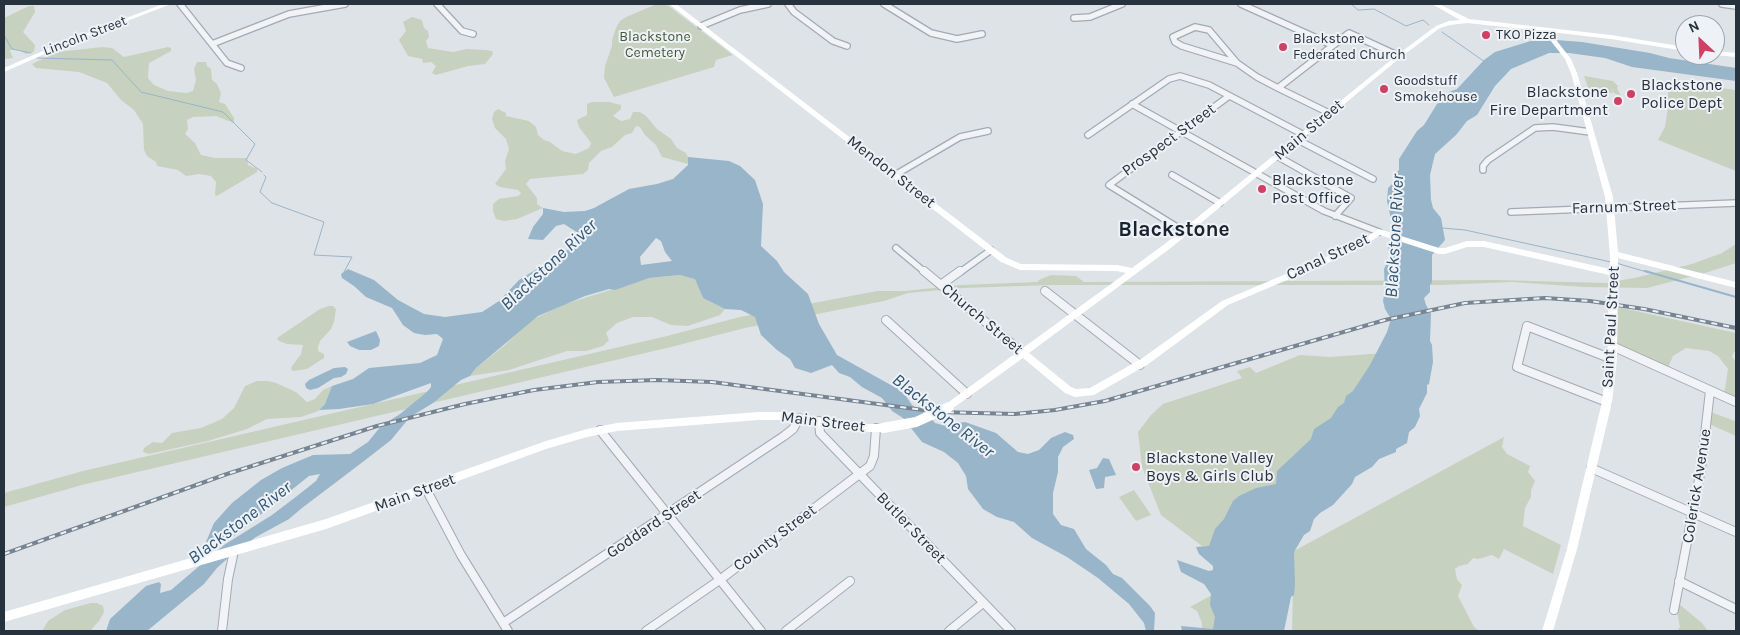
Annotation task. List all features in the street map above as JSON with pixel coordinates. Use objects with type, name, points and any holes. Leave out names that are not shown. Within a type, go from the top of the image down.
[{"type":"main road","name":"Lincoln Street","points":[[4,70],[69,41],[168,4]]},
{"type":"main road","name":"Mendon Street","points":[[672,4],[1004,260],[1020,267],[1117,268],[1134,270]]},
{"type":"main road","points":[[1434,4],[1467,21]]},
{"type":"main road","name":"Main Street","points":[[4,617],[195,562],[234,554],[253,545],[326,524],[546,446],[600,430],[743,416],[785,416],[857,428],[880,428],[916,422],[949,407],[968,394],[1185,232],[1399,56],[1438,27],[1449,23],[1467,21],[1616,38],[1675,47]]},
{"type":"main road","name":"Saint Paul Street","points":[[1545,30],[1568,59],[1574,73],[1590,132],[1602,166],[1610,208],[1614,254],[1612,359],[1607,402],[1572,549],[1547,631]]},
{"type":"main road","name":"Canal Street","points":[[1068,390],[1075,393],[1091,392],[1140,365],[1225,303],[1336,256],[1383,233],[1439,251],[1467,244],[1484,244],[1613,273]]},
{"type":"main road","points":[[1614,254],[1736,286]]},
{"type":"main road","name":"Church Street","points":[[1022,353],[1068,390]]},
{"type":"street","points":[[180,4],[227,63],[241,68]]},
{"type":"street","points":[[212,44],[289,14],[346,4]]},
{"type":"street","points":[[437,4],[462,31],[473,34]]},
{"type":"street","points":[[700,26],[740,10],[768,4]]},
{"type":"street","points":[[788,4],[794,12],[833,41],[847,46]]},
{"type":"street","points":[[884,4],[917,26],[939,35],[963,39],[982,34]]},
{"type":"street","points":[[1074,18],[1090,17],[1122,4]]},
{"type":"street","points":[[1241,4],[1332,45]]},
{"type":"street","points":[[1722,4],[1736,6]]},
{"type":"street","points":[[1237,63],[1209,30],[1195,27],[1173,37],[1175,42],[1182,46],[1237,63],[1257,77],[1329,113]]},
{"type":"street","points":[[1278,88],[1349,33],[1399,56]]},
{"type":"street","points":[[1088,135],[1169,80],[1180,76],[1200,81],[1229,96],[1373,179]]},
{"type":"street","name":"Prospect Street","points":[[1185,232],[1109,185],[1229,96]]},
{"type":"street","points":[[1132,104],[1335,216],[1383,233]]},
{"type":"street","points":[[1483,170],[1483,166],[1488,160],[1535,128],[1553,127],[1590,132]]},
{"type":"street","points":[[894,175],[960,137],[988,131]]},
{"type":"street","points":[[1278,156],[1351,198],[1335,216]]},
{"type":"street","points":[[1172,175],[1220,203]]},
{"type":"street","name":"Farnum Street","points":[[1511,212],[1736,203]]},
{"type":"street","name":"Church Street","points":[[896,248],[942,284],[1022,353]]},
{"type":"street","points":[[942,284],[991,250]]},
{"type":"street","points":[[1045,290],[1140,365]]},
{"type":"street","points":[[886,320],[968,394]]},
{"type":"street","points":[[1607,402],[1517,367],[1527,326],[1612,359]]},
{"type":"street","points":[[1612,346],[1736,402]]},
{"type":"street","name":"Colerick Avenue","points":[[1674,610],[1701,469],[1710,391]]},
{"type":"street","name":"Goddard Street","points":[[506,627],[784,436],[793,429],[799,418]]},
{"type":"street","name":"Butler Street","points":[[819,422],[820,433],[1011,631]]},
{"type":"street","name":"County Street","points":[[646,631],[721,579],[860,474],[873,461],[880,428]]},
{"type":"street","points":[[600,430],[761,631]]},
{"type":"street","points":[[1591,468],[1736,532]]},
{"type":"street","points":[[426,489],[461,555],[506,627]]},
{"type":"street","points":[[222,631],[228,579],[234,554]]},
{"type":"street","points":[[786,631],[850,581]]},
{"type":"street","points":[[1679,582],[1736,609]]},
{"type":"street","points":[[949,631],[983,603]]},
{"type":"green space","name":"Blackstone Cemetery","points":[[657,4],[666,4],[733,55],[716,60],[714,67],[614,97],[604,78],[605,66],[616,28],[620,21],[626,17]]},
{"type":"green space","points":[[29,6],[34,6],[35,12],[23,32],[35,45],[34,52],[26,54],[12,49],[10,51],[13,58],[4,59],[4,18]]},
{"type":"green space","points":[[412,17],[422,20],[424,28],[428,31],[429,37],[426,41],[428,48],[453,52],[467,49],[486,50],[492,51],[493,54],[485,64],[468,66],[436,75],[432,73],[436,66],[431,62],[423,63],[422,59],[408,56],[399,40],[406,31],[403,22]]},
{"type":"green space","points":[[102,47],[112,48],[124,57],[168,47],[171,48],[171,51],[149,63],[148,78],[154,85],[168,91],[186,93],[193,91],[196,80],[194,69],[197,62],[206,62],[207,66],[211,69],[212,80],[217,84],[221,93],[219,102],[225,104],[234,118],[234,123],[216,116],[193,117],[187,120],[188,129],[185,134],[195,143],[201,155],[215,158],[247,158],[248,165],[257,169],[257,172],[217,196],[215,195],[216,182],[211,176],[199,174],[186,176],[178,170],[157,166],[156,162],[147,156],[144,150],[143,124],[134,110],[121,100],[107,83],[79,72],[36,68],[32,64],[57,52]]},
{"type":"green space","points":[[1584,76],[1613,81],[1618,86],[1617,88],[1621,96],[1614,93],[1612,87],[1613,93],[1589,90]]},
{"type":"green space","points":[[1668,81],[1736,90],[1736,171],[1658,140],[1665,127],[1668,107]]},
{"type":"green space","points":[[592,102],[609,102],[621,105],[621,109],[613,116],[621,121],[630,119],[633,112],[640,112],[657,129],[671,139],[677,148],[686,153],[688,164],[662,157],[656,145],[645,135],[640,127],[636,126],[632,133],[625,135],[612,147],[601,151],[589,163],[588,170],[583,174],[530,179],[526,184],[537,198],[537,204],[543,208],[517,219],[504,221],[496,219],[493,204],[499,199],[518,196],[521,193],[518,190],[500,187],[495,184],[506,169],[505,161],[509,149],[506,139],[495,128],[492,119],[494,112],[498,109],[506,113],[506,116],[529,121],[536,127],[538,135],[544,140],[562,151],[576,154],[589,148],[591,143],[579,127],[577,120],[587,115],[587,104]]},
{"type":"green space","points":[[1736,244],[1736,263],[1647,288],[1584,287],[1512,282],[1440,285],[1052,285],[963,288],[908,293],[884,301],[745,328],[82,485],[4,507],[4,493],[83,471],[667,336],[740,317],[877,291],[905,291],[961,285],[1037,282],[1051,275],[1076,276],[1084,282],[1497,280],[1606,283],[1692,264],[1722,253]]},
{"type":"green space","points":[[680,275],[695,278],[703,298],[725,309],[720,315],[688,326],[671,325],[652,317],[633,317],[617,323],[608,331],[606,333],[609,340],[603,346],[586,351],[567,351],[509,370],[470,376],[476,368],[505,345],[530,321],[562,305],[649,278]]},
{"type":"green space","points":[[333,306],[336,309],[331,329],[320,341],[318,347],[318,351],[324,354],[324,358],[307,369],[293,371],[291,369],[292,366],[301,354],[303,345],[287,344],[279,341],[277,338],[320,309]]},
{"type":"green space","points":[[1613,306],[1736,333],[1736,352],[1734,352],[1732,357],[1736,361],[1736,401],[1724,395],[1728,369],[1718,356],[1709,351],[1686,348],[1673,356],[1667,370],[1616,349]]},
{"type":"green space","points":[[1385,353],[1238,555],[1202,546],[1161,515],[1142,467],[1138,432],[1151,415],[1163,404],[1242,378],[1237,371],[1250,367],[1256,373],[1300,355],[1329,357]]},
{"type":"green space","points":[[257,381],[276,383],[296,392],[307,402],[315,399],[323,390],[332,386],[325,404],[318,411],[301,417],[267,419],[247,429],[208,441],[149,454],[143,452],[144,448],[153,442],[162,443],[172,433],[201,428],[222,419],[234,408],[245,386]]},
{"type":"green space","points":[[1708,411],[1735,421],[1736,436],[1707,423]]},
{"type":"green space","points":[[1504,437],[1502,447],[1507,454],[1530,466],[1528,472],[1535,481],[1531,490],[1531,497],[1525,508],[1523,526],[1561,545],[1553,574],[1504,549],[1499,559],[1492,555],[1478,559],[1473,558],[1468,564],[1455,569],[1457,579],[1462,585],[1458,596],[1474,627],[1479,631],[1292,631],[1294,551]]},
{"type":"green space","points":[[1134,490],[1151,515],[1136,521],[1119,497]]},
{"type":"green space","points":[[1223,589],[1219,631],[1202,630],[1202,623],[1197,611],[1190,607]]},
{"type":"green space","points":[[91,603],[103,606],[104,612],[90,631],[42,631],[48,621],[65,610]]},
{"type":"green space","points":[[1679,604],[1702,623],[1708,631],[1677,631],[1680,627],[1677,612]]},
{"type":"water","name":"Blackstone River","points":[[1534,40],[1582,42],[1650,53],[1675,59],[1675,65],[1716,65],[1736,68],[1736,81],[1632,67],[1605,58],[1569,53],[1549,53],[1511,69],[1495,86],[1477,115],[1467,121],[1456,135],[1435,154],[1430,175],[1431,200],[1433,208],[1441,218],[1445,240],[1432,255],[1432,282],[1430,292],[1424,298],[1431,314],[1430,341],[1433,362],[1429,384],[1419,409],[1420,416],[1415,427],[1409,432],[1407,443],[1396,449],[1396,452],[1379,459],[1372,467],[1355,477],[1352,484],[1333,505],[1314,519],[1310,531],[1304,535],[1294,552],[1294,595],[1291,597],[1284,631],[1182,631],[1181,626],[1213,629],[1215,617],[1210,605],[1211,594],[1204,584],[1181,572],[1177,560],[1209,571],[1213,570],[1213,566],[1199,554],[1196,547],[1209,546],[1215,529],[1224,519],[1233,501],[1239,496],[1256,488],[1276,484],[1277,471],[1311,439],[1314,429],[1331,418],[1338,407],[1344,403],[1346,396],[1353,391],[1370,365],[1387,332],[1391,319],[1383,301],[1385,290],[1384,269],[1390,256],[1388,246],[1398,226],[1391,219],[1387,201],[1388,188],[1394,182],[1396,173],[1399,170],[1399,159],[1437,104],[1449,92],[1457,89],[1484,60],[1495,52]]},
{"type":"water","name":"Blackstone River","points":[[688,157],[729,161],[740,166],[755,180],[763,204],[761,246],[777,261],[784,272],[808,294],[819,324],[837,355],[898,389],[912,405],[930,417],[935,423],[942,425],[965,422],[996,433],[1018,452],[1028,454],[1039,450],[1051,438],[1065,432],[1073,435],[1074,439],[1063,447],[1058,457],[1058,472],[1053,493],[1053,514],[1061,525],[1074,529],[1086,549],[1106,565],[1113,574],[1122,578],[1150,606],[1155,613],[1154,631],[1146,631],[1144,623],[1129,604],[1098,578],[1067,557],[1032,538],[1014,522],[997,517],[983,509],[968,489],[966,476],[958,463],[944,452],[922,442],[903,418],[892,411],[882,398],[862,387],[850,377],[839,373],[832,365],[811,373],[795,368],[790,359],[761,335],[755,317],[741,310],[725,309],[703,298],[695,279],[680,275],[649,278],[615,290],[609,289],[585,296],[538,316],[476,368],[470,376],[461,380],[433,403],[410,417],[391,440],[289,519],[256,537],[229,557],[204,584],[147,631],[106,631],[110,619],[146,586],[159,582],[161,584],[160,593],[171,590],[224,545],[272,515],[297,496],[316,481],[320,474],[309,476],[235,535],[224,541],[206,542],[214,523],[232,503],[261,480],[282,468],[313,455],[350,454],[368,442],[381,426],[400,414],[431,387],[431,383],[373,404],[319,410],[325,404],[332,386],[353,379],[369,368],[420,363],[437,355],[443,339],[437,334],[425,335],[414,333],[403,325],[392,308],[366,297],[342,278],[341,274],[348,269],[374,280],[398,300],[424,314],[445,317],[482,312],[499,301],[519,280],[569,249],[576,242],[578,233],[564,224],[556,226],[543,240],[528,239],[533,227],[543,214],[543,208],[564,212],[585,211],[629,189],[673,179],[688,165]],"holes":[[[656,238],[661,241],[665,252],[672,261],[641,265],[640,257]]]},
{"type":"water","points":[[376,331],[380,340],[379,346],[371,350],[359,350],[350,346],[347,342]]},
{"type":"water","points":[[345,367],[348,369],[346,374],[341,377],[334,378],[318,388],[310,390],[306,388],[305,384],[309,380],[334,368]]},
{"type":"water","points":[[1103,458],[1109,459],[1116,475],[1105,477],[1104,488],[1096,489],[1089,470],[1097,468]]},
{"type":"waterway","points":[[1351,4],[1358,10],[1374,9],[1406,26],[1423,20],[1429,25]]},
{"type":"waterway","points":[[1442,32],[1485,62]]},
{"type":"waterway","points":[[4,35],[12,49],[31,53]]},
{"type":"waterway","points":[[37,58],[112,60],[141,92],[223,112],[255,144],[246,160],[262,172]]},
{"type":"waterway","points":[[264,175],[266,177],[260,192],[272,203],[324,222],[314,255],[352,257],[344,272]]},
{"type":"waterway","points":[[1442,228],[1465,230],[1611,262]]},
{"type":"waterway","points":[[1616,263],[1650,273]]},
{"type":"waterway","points":[[1645,271],[1736,297]]},
{"type":"railway","points":[[4,554],[227,474],[377,426],[465,404],[534,390],[598,382],[657,380],[712,382],[938,412],[1015,414],[1055,410],[1105,401],[1385,320],[1465,303],[1545,298],[1590,301],[1644,309],[1736,328]]},
{"type":"place","name":"TKO Pizza","points":[[1486,35]]},
{"type":"place","name":"Blackstone Federated Church","points":[[1283,47]]},
{"type":"place","name":"Goodstuff Smokehouse","points":[[1384,89]]},
{"type":"place","name":"Blackstone Police Dept","points":[[1631,94]]},
{"type":"place","name":"Blackstone Fire Department","points":[[1618,101]]},
{"type":"place","name":"Blackstone Post Office","points":[[1262,189]]},
{"type":"place","name":"Blackstone Valley Boys & Girls Club","points":[[1136,467]]},
{"type":"district","name":"Blackstone","points":[[1174,230]]}]
